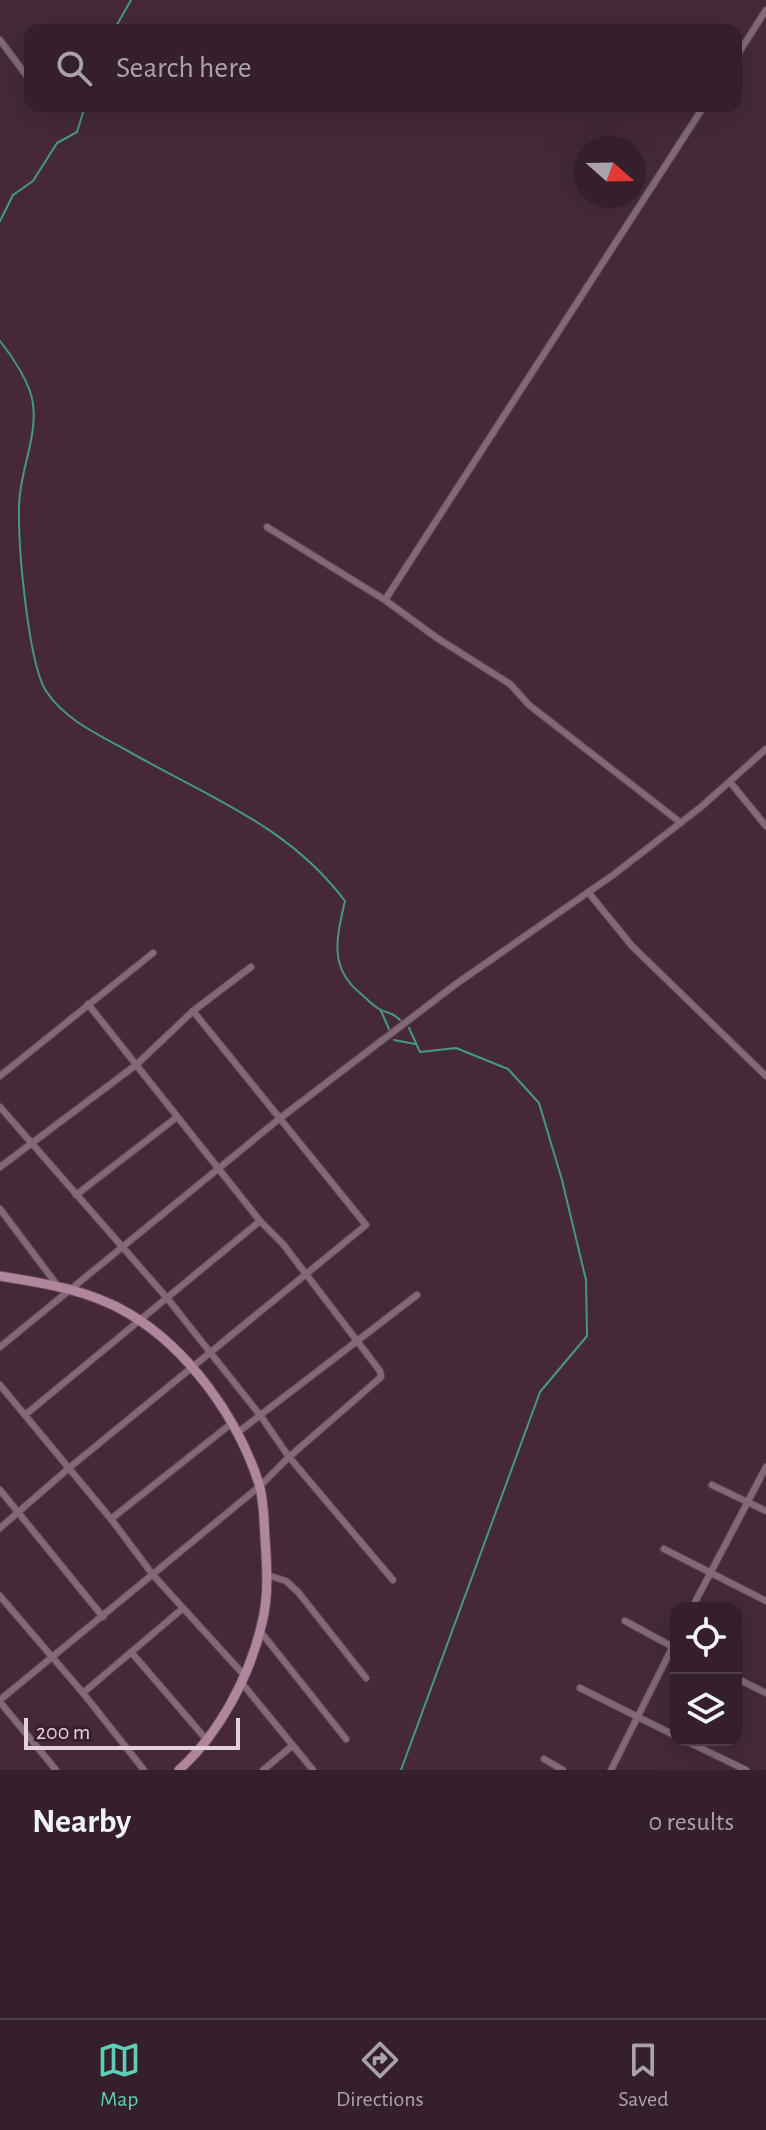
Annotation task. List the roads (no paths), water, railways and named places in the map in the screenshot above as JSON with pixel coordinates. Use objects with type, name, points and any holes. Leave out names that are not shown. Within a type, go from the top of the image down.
[{"type":"street","points":[[742,48],[766,10]]},
{"type":"street","points":[[0,40],[24,72]]},
{"type":"street","points":[[385,600],[700,112]]},
{"type":"street","points":[[267,527],[385,600],[437,638],[510,684],[529,705],[681,823]]},
{"type":"street","points":[[0,1347],[279,1119],[456,984],[681,823],[766,749]]},
{"type":"street","points":[[730,782],[766,826]]},
{"type":"street","points":[[588,892],[632,946],[766,1076]]},
{"type":"street","points":[[0,1076],[153,953]]},
{"type":"street","points":[[0,1167],[136,1065],[193,1011],[251,967]]},
{"type":"street","points":[[56,1770],[0,1701],[260,1486],[381,1377],[380,1371],[306,1274],[260,1221],[88,1004]]},
{"type":"street","points":[[0,1528],[366,1225],[193,1011]]},
{"type":"street","points":[[0,1107],[167,1298],[211,1351],[289,1457],[393,1580]]},
{"type":"street","points":[[76,1195],[177,1117]]},
{"type":"street","points":[[0,1209],[57,1285]]},
{"type":"street","points":[[25,1415],[260,1221]]},
{"type":"street","points":[[0,1276],[71,1289],[112,1304],[139,1320],[171,1346],[205,1382],[232,1423],[260,1486],[267,1575],[260,1631],[242,1679],[206,1739],[179,1770]]},
{"type":"street","points":[[237,1433],[417,1295]]},
{"type":"street","points":[[0,1385],[313,1770]]},
{"type":"street","points":[[111,1519],[232,1423]]},
{"type":"street","points":[[695,1602],[766,1467]]},
{"type":"street","points":[[712,1485],[766,1511]]},
{"type":"street","points":[[0,1490],[103,1617]]},
{"type":"street","points":[[664,1549],[766,1601]]},
{"type":"street","points":[[267,1575],[286,1581],[298,1592],[366,1678]]},
{"type":"street","points":[[0,1596],[144,1770]]},
{"type":"street","points":[[83,1693],[182,1609]]},
{"type":"street","points":[[625,1621],[670,1643]]},
{"type":"street","points":[[260,1631],[346,1739]]},
{"type":"street","points":[[131,1652],[206,1739]]},
{"type":"street","points":[[611,1770],[670,1654]]},
{"type":"street","points":[[742,1681],[766,1693]]},
{"type":"street","points":[[580,1688],[670,1733]]},
{"type":"street","points":[[263,1770],[292,1746]]},
{"type":"street","points":[[696,1746],[746,1770]]},
{"type":"street","points":[[544,1759],[563,1770]]},
{"type":"waterway","points":[[117,24],[131,0]]},
{"type":"waterway","points":[[0,221],[13,195],[33,181],[57,143],[77,132],[83,112]]},
{"type":"waterway","points":[[0,341],[25,379],[32,396],[33,427],[20,494],[19,535],[29,625],[46,691],[83,726],[245,815],[272,832],[323,875],[345,901],[338,939],[343,973],[371,1003],[400,1020]]},
{"type":"waterway","points":[[381,1011],[389,1029]]},
{"type":"waterway","points":[[401,1770],[540,1392],[587,1336],[586,1280],[562,1180],[539,1103],[508,1069],[456,1048],[420,1052],[409,1028]]},
{"type":"waterway","points":[[394,1040],[415,1044]]}]
